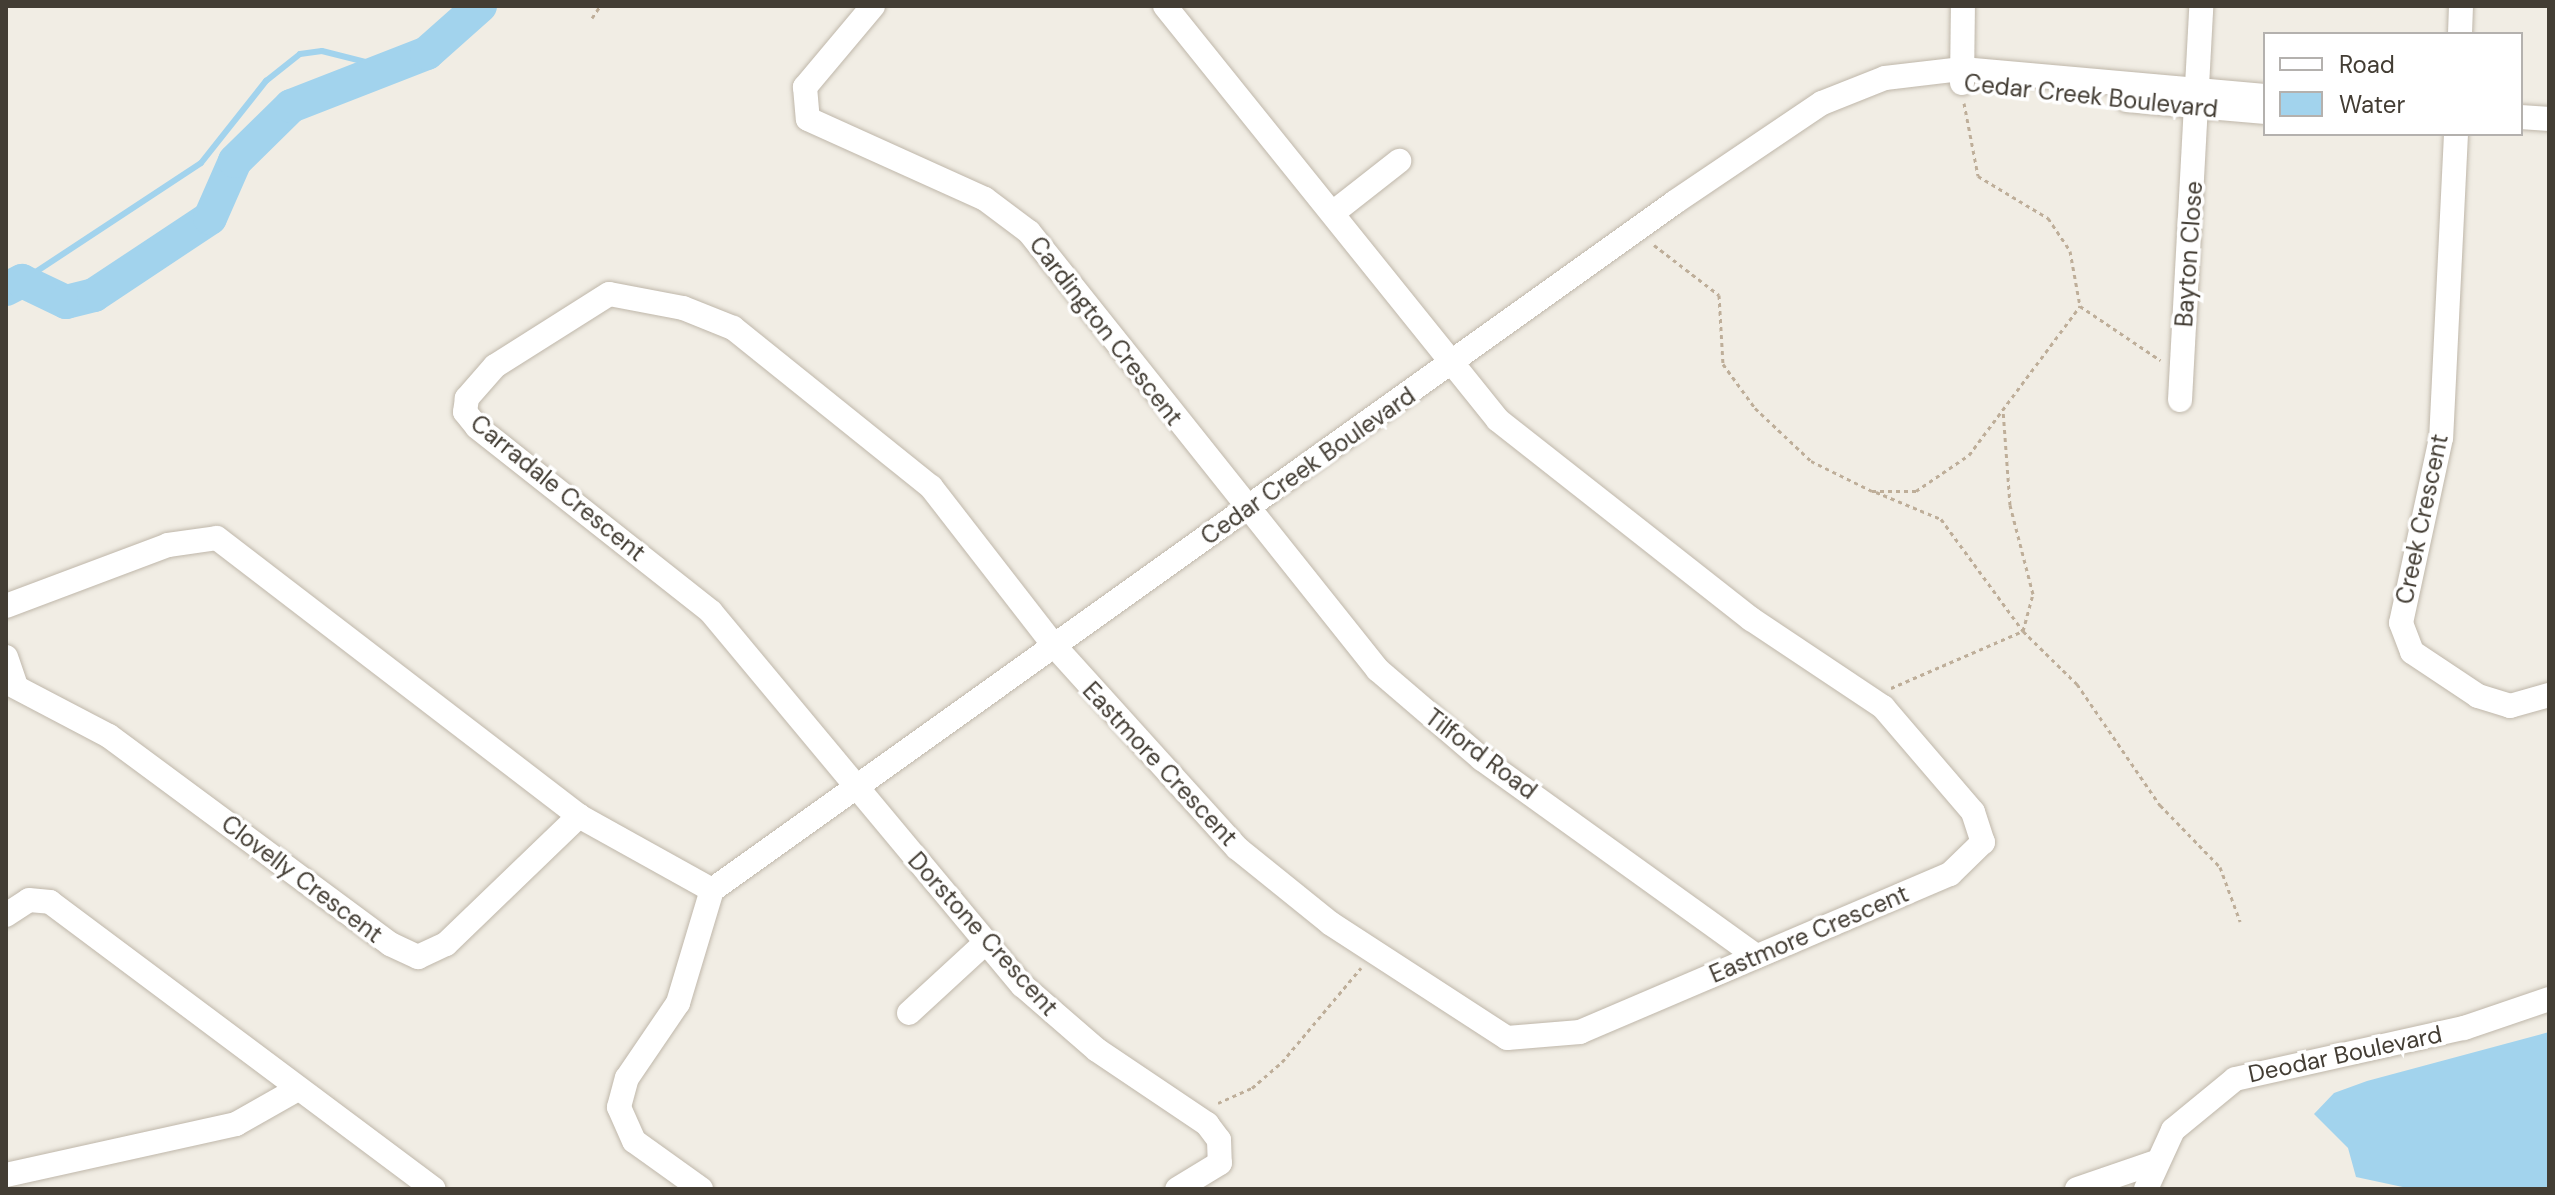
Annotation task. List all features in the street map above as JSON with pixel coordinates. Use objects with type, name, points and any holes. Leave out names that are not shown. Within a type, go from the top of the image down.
[{"type":"street","name":"Cardington Crescent","points":[[873,6],[805,87],[808,119],[985,199],[1029,232],[1245,510]]},
{"type":"street","points":[[1962,76],[1963,6]]},
{"type":"street","name":"Bayton Close","points":[[2180,400],[2199,100],[2201,6]]},
{"type":"street","points":[[2460,32],[2461,6]]},
{"type":"street","points":[[1175,11],[1451,365]]},
{"type":"street","name":"Cedar Creek Boulevard","points":[[712,890],[851,786],[1056,648],[1635,230],[1791,123],[1855,88],[1918,73],[2199,100],[2263,112]]},
{"type":"street","name":"Cedar Creek Boulevard","points":[[2199,100],[2263,96]]},
{"type":"street","points":[[2523,117],[2549,119]]},
{"type":"street","points":[[2523,133],[2549,134]]},
{"type":"street","name":"Creek Crescent","points":[[2456,136],[2441,438],[2401,623],[2412,652],[2478,696],[2510,706],[2549,695]]},
{"type":"street","points":[[1334,212],[1399,161]]},
{"type":"street","name":"Carradale Crescent","points":[[851,786],[711,612],[477,427],[465,405],[478,381],[609,294],[713,318],[931,487],[1056,648]]},
{"type":"street","name":"Eastmore Crescent","points":[[1056,648],[1212,825],[1373,952],[1481,1024],[1522,1040],[1580,1032],[1950,874],[1978,854],[1983,842],[1973,812],[1869,697],[1564,478],[1498,420],[1451,365]]},
{"type":"street","name":"Tilford Road","points":[[1245,510],[1354,646],[1415,705],[1756,956]]},
{"type":"street","points":[[6,606],[180,541],[217,538],[579,816],[712,890],[678,1003],[627,1078],[619,1107],[634,1141],[701,1189]]},
{"type":"street","points":[[6,657],[11,684]]},
{"type":"street","name":"Clovelly Crescent","points":[[11,684],[109,736],[390,944],[418,957],[446,944],[579,816]]},
{"type":"street","name":"Dorstone Crescent","points":[[851,786],[985,943],[1056,1016],[1213,1132],[1222,1157],[1211,1173],[1177,1189]]},
{"type":"street","points":[[6,915],[29,900],[50,902],[296,1090],[433,1189]]},
{"type":"street","points":[[909,1013],[985,943]]},
{"type":"street","name":"Deodar Boulevard","points":[[2146,1189],[2153,1163],[2191,1110],[2251,1072],[2464,1028],[2549,999]]},
{"type":"street","points":[[6,1175],[48,1178],[236,1124],[296,1090]]},
{"type":"street","points":[[2077,1189],[2153,1163]]},
{"type":"path","points":[[592,18],[600,6]]},
{"type":"path","points":[[1962,76],[1978,176],[2048,218],[2070,251],[2080,306],[2181,374]]},
{"type":"path","points":[[1635,230],[1719,295],[1723,364],[1755,408],[1811,461],[1872,491],[1941,519],[2023,631],[2077,684],[2160,805],[2220,867],[2240,921]]},
{"type":"path","points":[[1872,491],[1916,491],[1969,455],[2080,306]]},
{"type":"path","points":[[2003,410],[2010,505],[2033,594],[2023,631]]},
{"type":"path","points":[[1869,697],[2023,631]]},
{"type":"path","points":[[1188,1111],[1252,1088],[1335,1007],[1373,952]]},
{"type":"water","points":[[2549,1032],[2549,1189],[2412,1189],[2356,1177],[2348,1148],[2314,1114],[2334,1093],[2367,1081]]},
{"type":"waterway","points":[[6,289],[22,281],[66,302],[94,295],[210,218],[235,161],[291,106],[427,53],[480,6]]},
{"type":"waterway","points":[[22,281],[201,163],[266,81],[300,54],[322,51],[389,68]]}]
